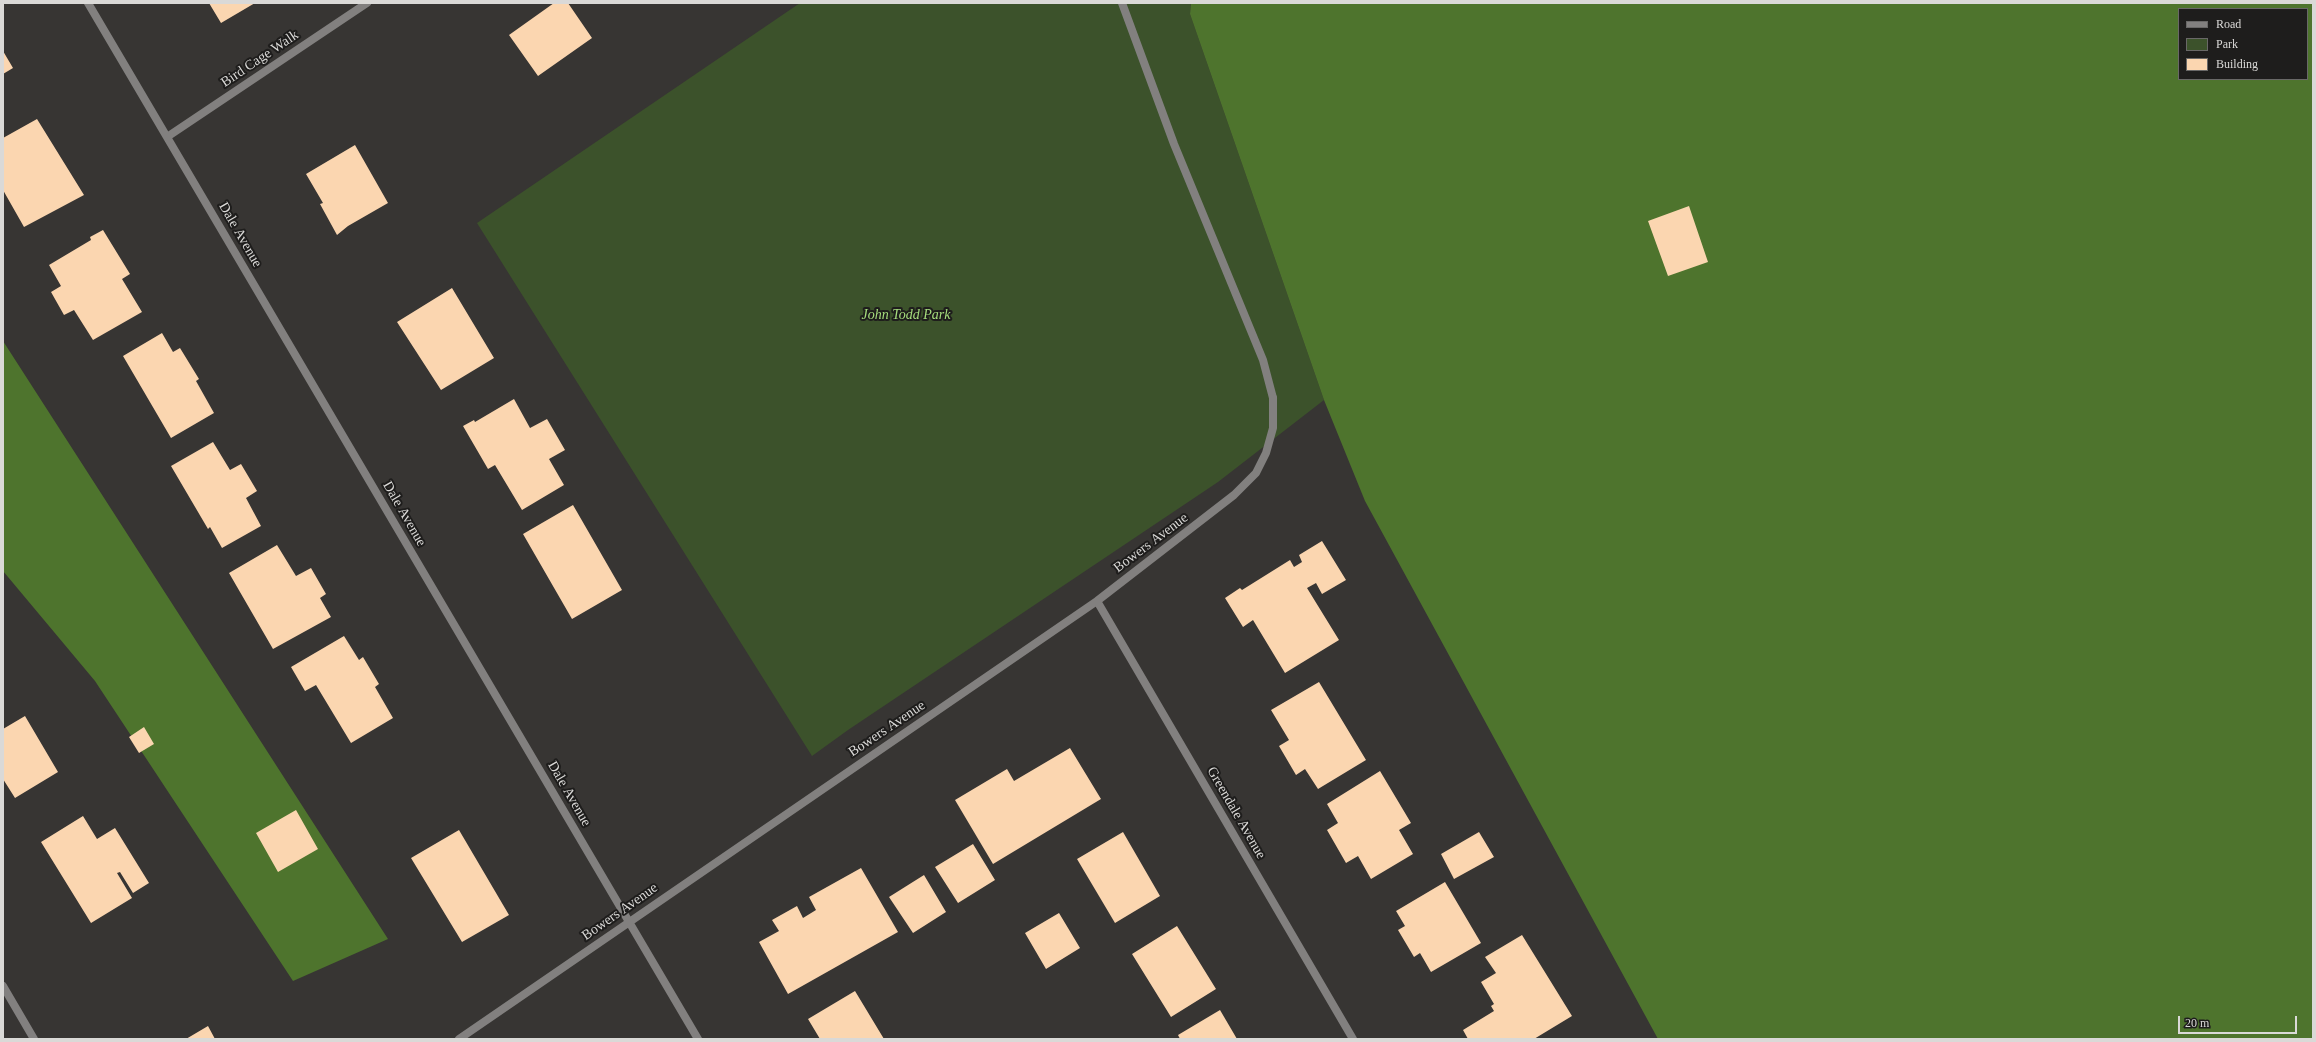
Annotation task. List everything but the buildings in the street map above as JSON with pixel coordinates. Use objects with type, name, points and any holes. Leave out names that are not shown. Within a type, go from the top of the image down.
[{"type":"street","name":"Dale Avenue","points":[[88,3],[698,1039]]},
{"type":"street","name":"Bird Cage Walk","points":[[167,137],[367,3]]},
{"type":"street","name":"Bowers Avenue","points":[[459,1039],[1097,601],[1234,495],[1256,473],[1266,453],[1273,428],[1273,398],[1263,360],[1174,144],[1122,3]]},
{"type":"street","name":"Greendale Avenue","points":[[1097,601],[1353,1039]]},
{"type":"street","points":[[3,986],[34,1039]]},
{"type":"green space","name":"John Todd Park","points":[[800,3],[1191,3],[1190,14],[1324,400],[1218,482],[848,730],[812,756],[477,223]]},
{"type":"green space","points":[[1191,3],[2313,3],[2313,1039],[1658,1039],[1365,501],[1324,400],[1190,14]]},
{"type":"green space","points":[[3,341],[388,939],[293,981],[95,681],[3,571]]}]
